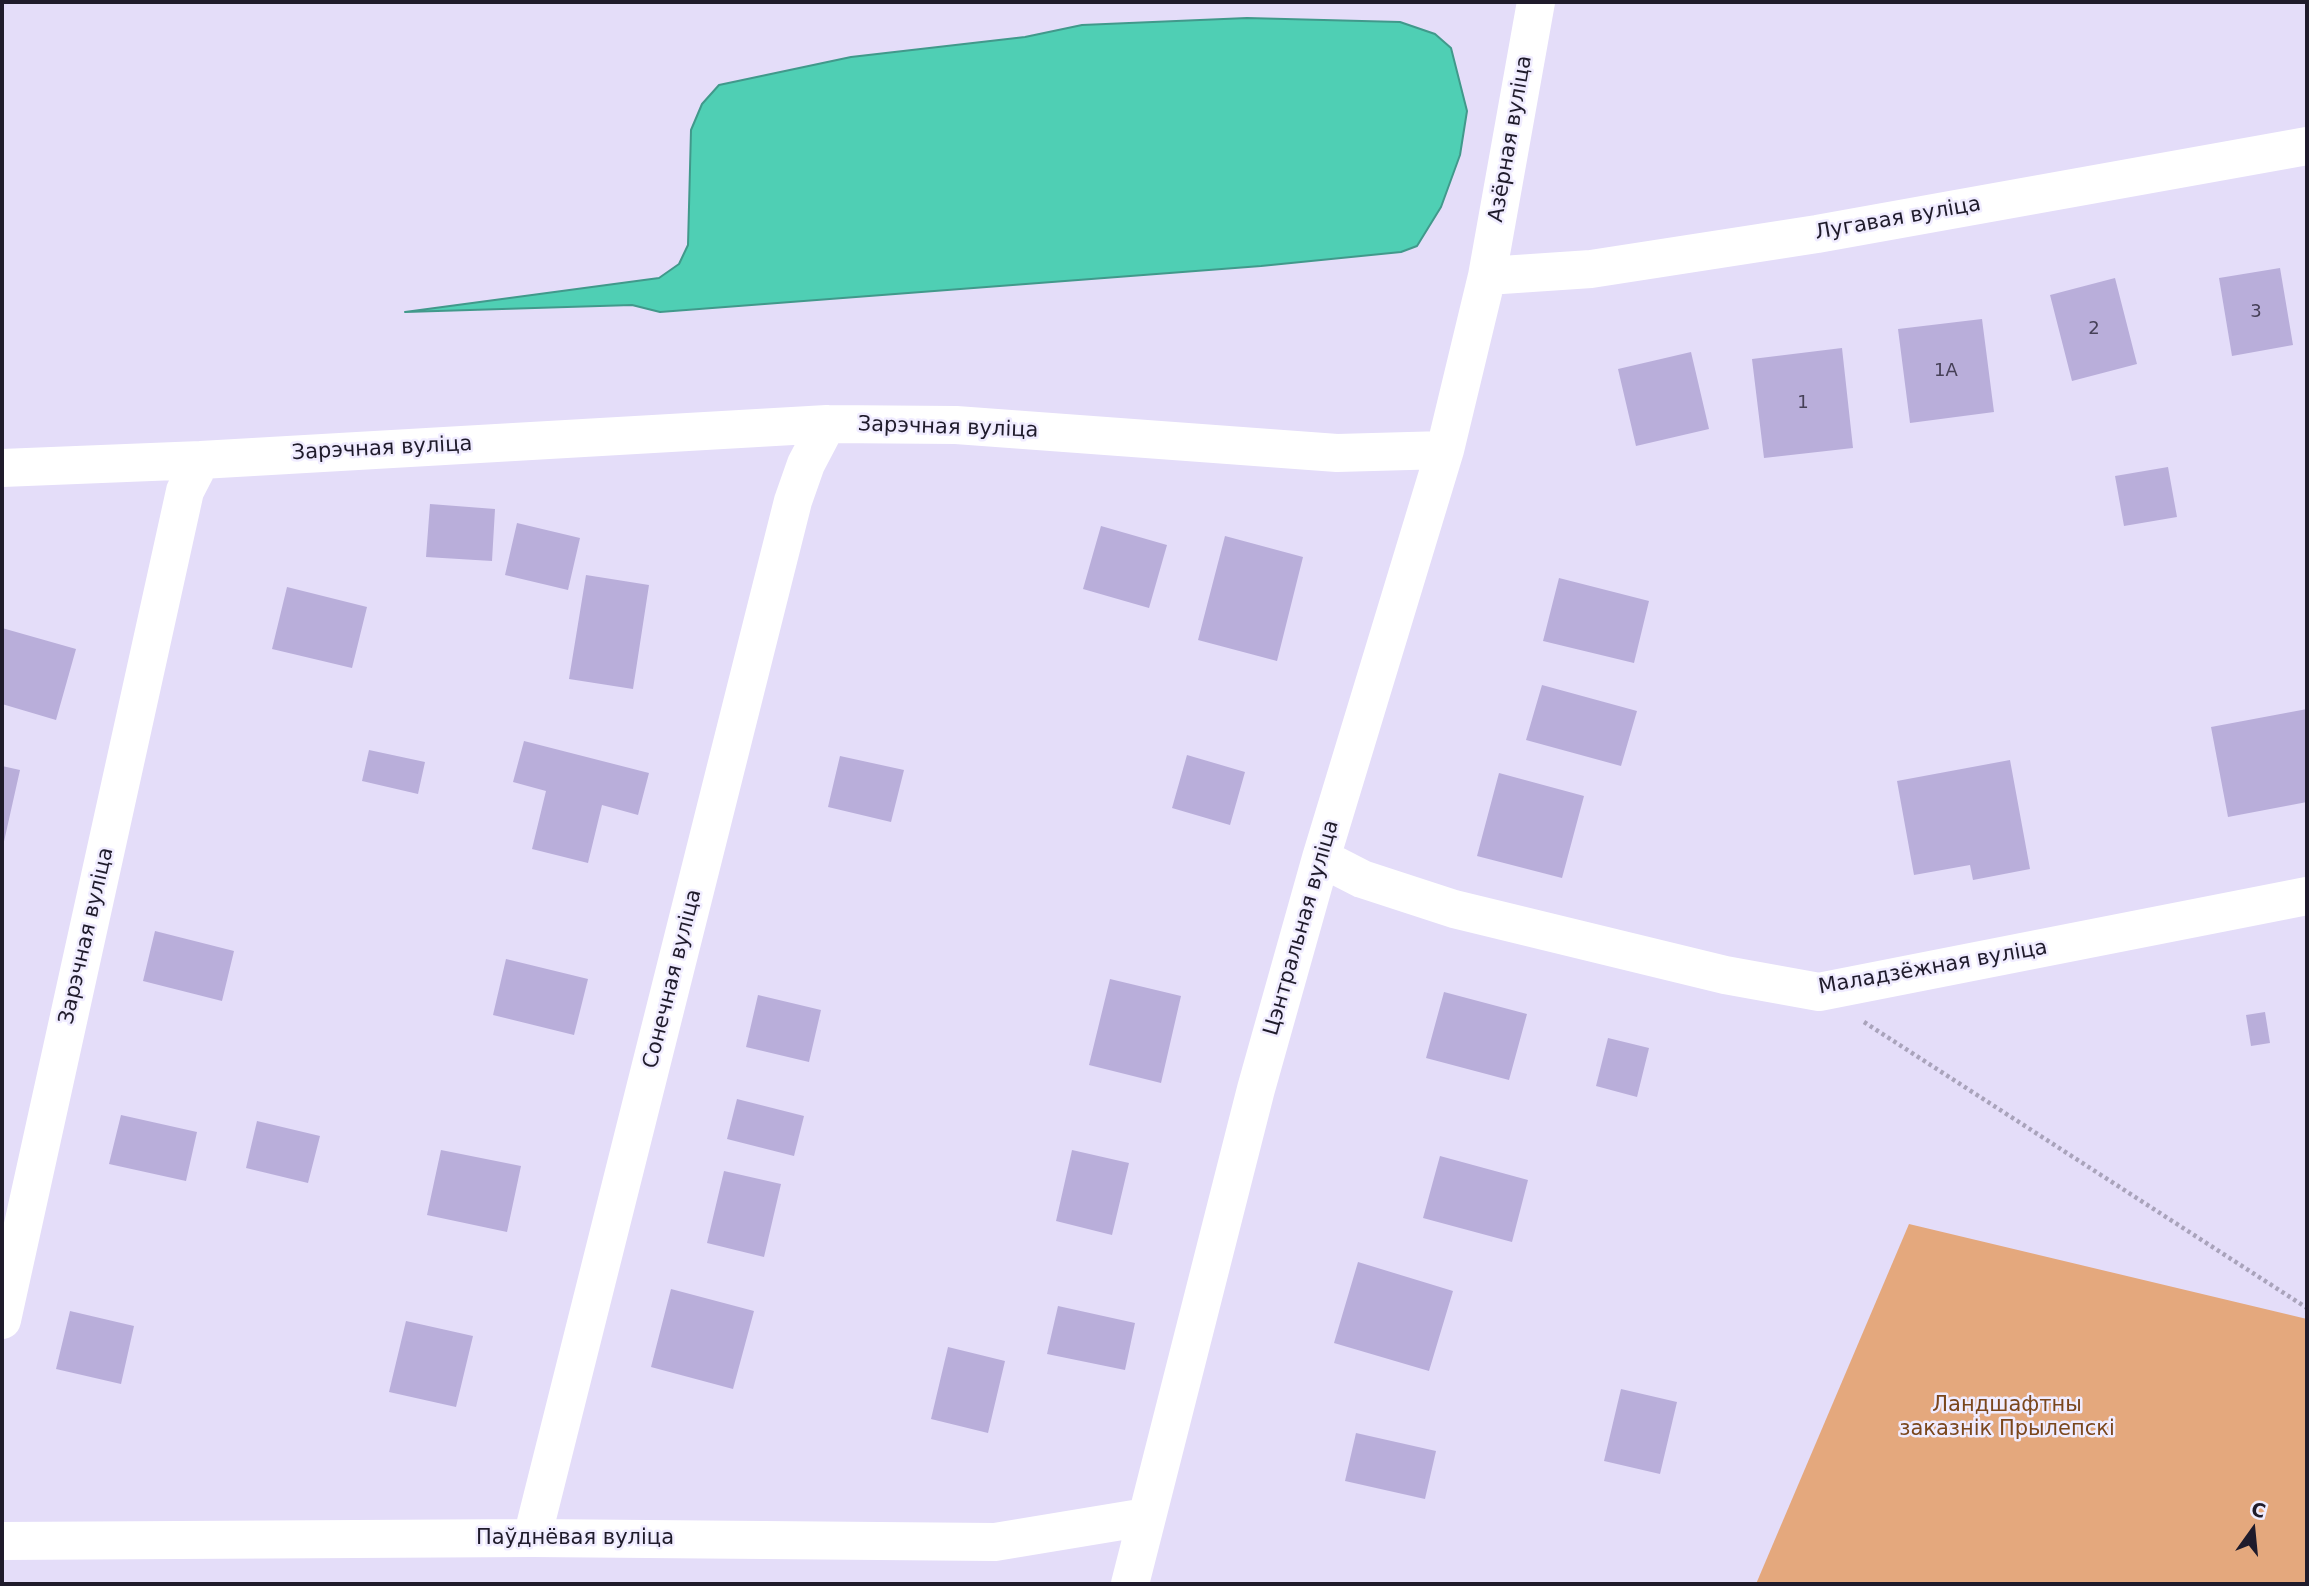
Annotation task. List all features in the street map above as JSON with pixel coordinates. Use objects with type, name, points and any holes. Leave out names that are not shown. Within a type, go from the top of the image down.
[{"type":"street","name":"Азёрная вуліца","points":[[1486,276],[1536,2]]},
{"type":"street","name":"Лугавая вуліца","points":[[1486,276],[1591,269],[1817,234],[2307,146]]},
{"type":"street","name":"Цэнтральная вуліца","points":[[1130,1584],[1256,1090],[1321,858],[1445,450],[1486,276]]},
{"type":"street","name":"Зарэчная вуліца","points":[[2,1320],[185,491],[201,460],[827,424],[956,425],[1337,453],[1445,450]]},
{"type":"street","name":"Сонечная вуліца","points":[[532,1538],[793,501],[806,464],[827,424]]},
{"type":"street","points":[[2,468],[201,460]]},
{"type":"street","name":"Маладзёжная вуліца","points":[[1321,858],[1362,879],[1454,909],[1725,975],[1819,992],[2307,896]]},
{"type":"street","name":"Паўднёвая вуліца","points":[[2,1541],[532,1538],[995,1542],[1146,1517]]},
{"type":"path","points":[[1819,992],[2307,1308]]},
{"type":"green space","name":"Ландшафтны заказнік Прылепскі","points":[[1909,1224],[2307,1319],[2307,1584],[1756,1584]]},
{"type":"shaded area","points":[[1247,18],[1400,22],[1435,34],[1451,48],[1467,111],[1460,155],[1441,207],[1417,246],[1401,252],[1261,266],[660,312],[632,305],[405,312],[659,278],[679,264],[688,245],[691,130],[702,104],[719,85],[851,57],[1025,37],[1082,25]]},
{"type":"building","points":[[2280,268],[2293,345],[2232,356],[2219,278]]},
{"type":"building","points":[[2115,278],[2137,364],[2072,381],[2050,295]]},
{"type":"building","points":[[1982,319],[1994,412],[1910,423],[1898,329]]},
{"type":"building","points":[[1842,348],[1853,448],[1764,458],[1752,359]]},
{"type":"building","points":[[1691,352],[1709,429],[1636,446],[1618,369]]},
{"type":"building","points":[[2168,467],[2177,517],[2124,526],[2115,476]]},
{"type":"building","points":[[430,504],[495,509],[492,561],[426,557]]},
{"type":"building","points":[[517,523],[580,538],[568,590],[505,575]]},
{"type":"building","points":[[1101,526],[1167,545],[1149,608],[1083,589]]},
{"type":"building","points":[[1225,536],[1303,557],[1277,661],[1198,640]]},
{"type":"building","points":[[586,575],[649,585],[633,689],[569,679]]},
{"type":"building","points":[[1559,578],[1649,601],[1634,663],[1543,641]]},
{"type":"building","points":[[287,587],[367,607],[352,668],[272,649]]},
{"type":"building","points":[[2,628],[76,649],[56,720],[2,704]]},
{"type":"building","points":[[1542,685],[1637,711],[1621,766],[1526,740]]},
{"type":"building","points":[[2307,709],[2307,802],[2228,817],[2211,727]]},
{"type":"building","points":[[524,741],[649,773],[638,815],[602,805],[588,863],[532,849],[546,791],[513,782]]},
{"type":"building","points":[[369,750],[425,762],[418,794],[362,781]]},
{"type":"building","points":[[1187,755],[1245,772],[1230,825],[1172,808]]},
{"type":"building","points":[[840,756],[904,770],[891,822],[828,807]]},
{"type":"building","points":[[2010,760],[2030,869],[1973,880],[1970,865],[1914,875],[1897,781]]},
{"type":"building","points":[[2,766],[20,770],[3,846],[2,846]]},
{"type":"building","points":[[1499,773],[1584,796],[1562,878],[1477,856]]},
{"type":"building","points":[[155,931],[234,951],[222,1001],[143,981]]},
{"type":"building","points":[[506,959],[588,979],[574,1035],[493,1015]]},
{"type":"building","points":[[1110,979],[1181,996],[1161,1083],[1089,1065]]},
{"type":"building","points":[[1444,992],[1527,1014],[1509,1080],[1426,1058]]},
{"type":"building","points":[[758,995],[821,1010],[809,1062],[746,1047]]},
{"type":"building","points":[[2265,1012],[2270,1043],[2251,1046],[2246,1015]]},
{"type":"building","points":[[1608,1038],[1649,1048],[1637,1097],[1596,1086]]},
{"type":"building","points":[[737,1099],[804,1116],[794,1156],[727,1139]]},
{"type":"building","points":[[121,1115],[197,1132],[186,1181],[109,1164]]},
{"type":"building","points":[[257,1121],[320,1136],[308,1183],[246,1168]]},
{"type":"building","points":[[441,1150],[521,1166],[507,1232],[427,1215]]},
{"type":"building","points":[[1072,1150],[1129,1163],[1112,1235],[1056,1221]]},
{"type":"building","points":[[1440,1156],[1528,1180],[1512,1242],[1423,1218]]},
{"type":"building","points":[[724,1171],[781,1184],[764,1257],[707,1243]]},
{"type":"building","points":[[1358,1262],[1453,1291],[1429,1371],[1334,1343]]},
{"type":"building","points":[[671,1289],[754,1311],[733,1389],[651,1367]]},
{"type":"building","points":[[1058,1306],[1135,1323],[1125,1370],[1047,1354]]},
{"type":"building","points":[[70,1311],[134,1326],[121,1384],[56,1369]]},
{"type":"building","points":[[406,1321],[473,1336],[456,1407],[389,1392]]},
{"type":"building","points":[[948,1347],[1005,1361],[988,1433],[931,1419]]},
{"type":"building","points":[[1621,1389],[1677,1402],[1660,1474],[1604,1461]]},
{"type":"building","points":[[1356,1433],[1436,1451],[1425,1499],[1345,1481]]}]
